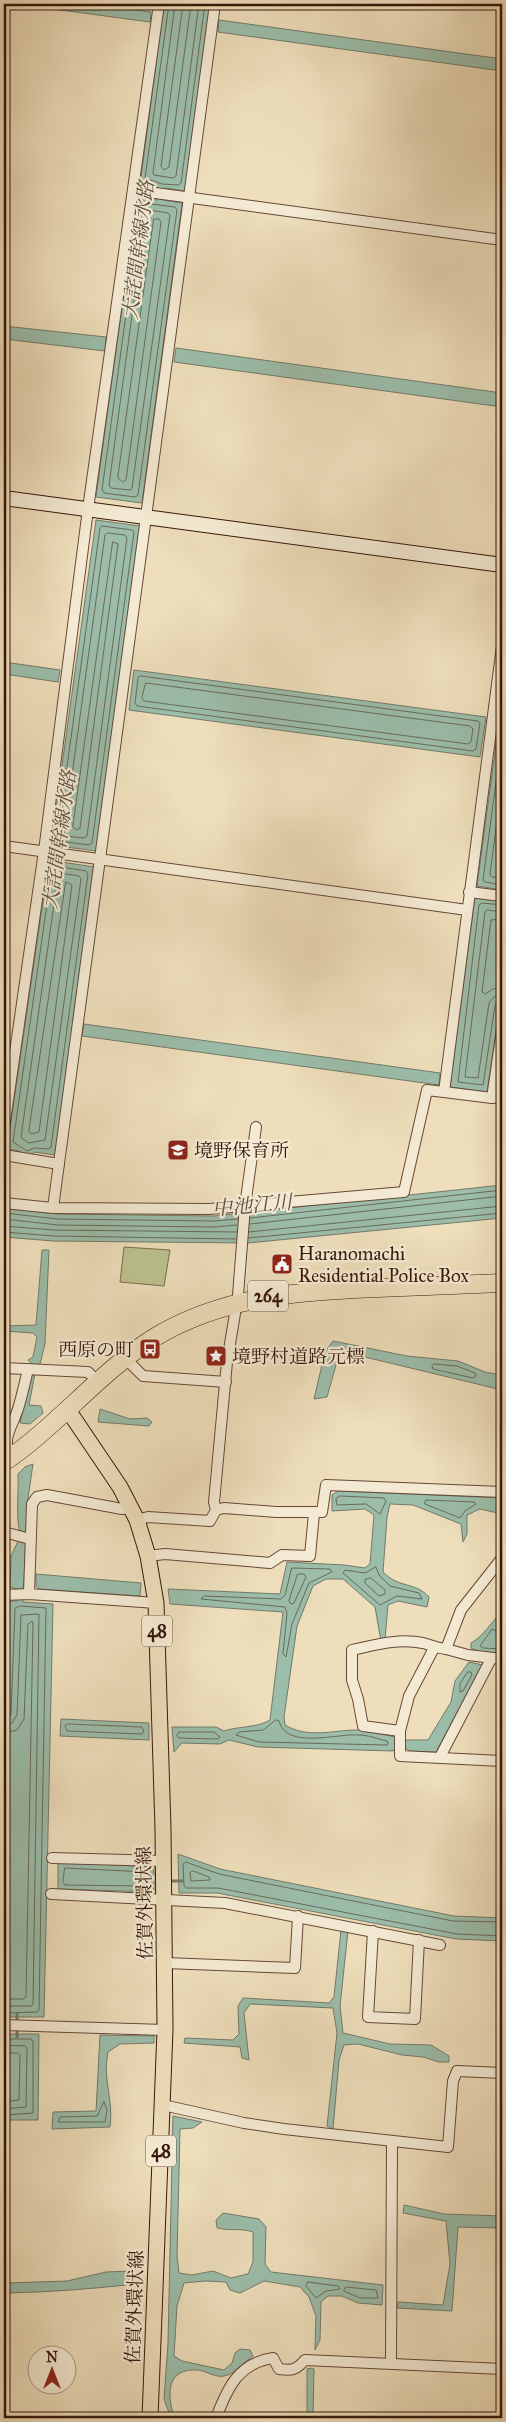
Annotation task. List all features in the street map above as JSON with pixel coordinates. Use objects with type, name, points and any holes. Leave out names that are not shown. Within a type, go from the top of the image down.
[{"type":"highway","name":"264","points":[[6,1460],[68,1410],[98,1382],[152,1340],[182,1323],[236,1303],[274,1295],[315,1290],[502,1283]]},
{"type":"main road","name":"佐賀外環状線","points":[[68,1410],[120,1487],[134,1514],[148,1556],[156,1603],[164,1879],[165,2030],[150,2418]]},
{"type":"street","points":[[4,1128],[44,851],[88,509],[159,4]]},
{"type":"street","points":[[54,1208],[215,4]]},
{"type":"street","points":[[133,190],[502,240]]},
{"type":"street","points":[[4,498],[502,565]]},
{"type":"street","points":[[445,1084],[502,646]]},
{"type":"street","points":[[4,846],[467,910]]},
{"type":"street","points":[[469,892],[502,896]]},
{"type":"street","points":[[4,1203],[54,1208],[210,1209],[404,1192],[428,1090],[445,1084],[497,1097],[502,1030]]},
{"type":"street","points":[[29,1594],[32,1504],[36,1497],[47,1495],[122,1509],[148,1517],[210,1521],[216,1510],[214,1502],[236,1303],[244,1206],[256,1127]]},
{"type":"street","points":[[4,1155],[60,1164]]},
{"type":"street","points":[[126,1359],[143,1376],[226,1382]]},
{"type":"street","points":[[4,1368],[88,1372],[98,1382]]},
{"type":"street","points":[[6,1460],[8,1429],[18,1410],[28,1369]]},
{"type":"street","points":[[216,1510],[224,1508],[322,1512],[326,1485],[502,1492]]},
{"type":"street","points":[[148,1556],[165,1554],[270,1563],[282,1555],[310,1556],[314,1513]]},
{"type":"street","points":[[4,1532],[30,1539]]},
{"type":"street","points":[[446,1649],[461,1610],[502,1558]]},
{"type":"street","points":[[4,1595],[29,1594],[156,1603]]},
{"type":"street","points":[[400,1731],[363,1726],[352,1680],[352,1650],[393,1641],[424,1643],[434,1648],[491,1659],[502,1659]]},
{"type":"street","points":[[434,1648],[409,1696],[400,1731],[400,1756],[502,1761]]},
{"type":"street","points":[[440,1757],[491,1659]]},
{"type":"street","points":[[52,1858],[164,1879],[226,1903],[440,1945]]},
{"type":"street","points":[[51,1894],[164,1879]]},
{"type":"street","points":[[165,1963],[295,1968],[298,1916]]},
{"type":"street","points":[[372,1931],[368,2016],[414,2019],[419,1940]]},
{"type":"street","points":[[13,2025],[165,2030]]},
{"type":"street","points":[[163,2105],[244,2123],[448,2147],[453,2081],[458,2072],[502,2073]]},
{"type":"street","points":[[391,2363],[392,2141]]},
{"type":"street","points":[[216,2418],[228,2387],[237,2376],[264,2360],[273,2358],[279,2369],[290,2371],[297,2369],[305,2360],[502,2369]]},
{"type":"shaded area","points":[[124,1247],[170,1250],[164,1286],[120,1282]]},
{"type":"water","points":[[16,4],[89,4],[151,12],[150,22]]},
{"type":"water","points":[[164,4],[210,4],[185,191],[165,188],[163,200],[182,203],[142,503],[96,497],[137,197],[157,200],[159,188],[140,185]]},
{"type":"water","points":[[219,20],[502,59],[502,71],[218,32]]},
{"type":"water","points":[[4,326],[106,337],[105,351],[4,339]]},
{"type":"water","points":[[176,348],[502,393],[502,407],[174,362]]},
{"type":"water","points":[[96,520],[140,526],[96,851],[51,845]]},
{"type":"water","points":[[4,662],[60,670],[58,682],[4,674]]},
{"type":"water","points":[[134,670],[486,717],[480,757],[129,710]]},
{"type":"water","points":[[502,700],[502,890],[477,886]]},
{"type":"water","points":[[49,860],[94,867],[55,1155],[34,1152],[33,1157],[20,1156],[20,1151],[7,1149]]},
{"type":"water","points":[[475,897],[502,901],[502,990],[487,1092],[450,1087]]},
{"type":"water","points":[[84,1024],[440,1073],[439,1085],[82,1036]]},
{"type":"water","points":[[502,1185],[502,1218],[248,1243],[53,1241],[4,1237],[4,1208],[58,1214],[214,1216]]},
{"type":"water","points":[[42,1250],[49,1250],[45,1344],[40,1364],[33,1365],[28,1360],[33,1357],[37,1337],[33,1333],[4,1331],[4,1326],[36,1325]]},
{"type":"water","points":[[333,1341],[407,1356],[458,1361],[485,1372],[502,1375],[502,1390],[340,1351],[327,1397],[314,1399],[325,1352]]},
{"type":"water","points":[[31,1372],[35,1373],[29,1405],[41,1406],[43,1413],[30,1424],[20,1423]]},
{"type":"water","points":[[100,1409],[130,1419],[147,1418],[152,1422],[149,1426],[98,1422]]},
{"type":"water","points":[[33,1464],[28,1498],[23,1602],[53,1604],[44,2017],[4,2017],[4,1794],[10,1601],[17,1601],[17,1589],[10,1587],[11,1556],[21,1535],[18,1514],[18,1474],[25,1467]]},
{"type":"water","points":[[338,1491],[502,1498],[502,1514],[480,1509],[467,1515],[467,1534],[463,1542],[461,1524],[413,1505],[390,1504],[387,1517],[383,1572],[395,1581],[418,1589],[429,1597],[427,1607],[398,1601],[388,1605],[385,1639],[381,1641],[375,1607],[343,1579],[326,1579],[313,1586],[297,1626],[284,1717],[285,1725],[303,1732],[312,1733],[362,1730],[395,1737],[396,1746],[393,1751],[258,1747],[229,1740],[220,1744],[182,1743],[174,1752],[172,1727],[216,1727],[224,1731],[265,1723],[270,1720],[283,1612],[170,1604],[168,1589],[280,1594],[287,1562],[365,1568],[370,1564],[374,1515],[365,1509],[332,1511],[332,1495]]},
{"type":"water","points":[[36,1574],[141,1583],[140,1596],[39,1589],[36,1586]]},
{"type":"water","points":[[502,1612],[499,1627],[502,1633],[502,1654],[481,1653],[471,1648],[471,1643],[480,1637]]},
{"type":"water","points":[[469,1662],[483,1665],[436,1752],[409,1751],[404,1746],[406,1740],[428,1740],[451,1702],[455,1681]]},
{"type":"water","points":[[61,1719],[149,1723],[149,1740],[60,1736]]},
{"type":"water","points":[[178,1854],[220,1869],[454,1916],[502,1918],[502,1941],[456,1939],[217,1893],[179,1893]]},
{"type":"water","points":[[58,1862],[154,1867],[154,1892],[58,1889]]},
{"type":"water","points":[[341,1930],[348,1931],[340,2006],[343,2033],[390,2044],[431,2045],[449,2056],[449,2062],[402,2055],[358,2044],[344,2045],[339,2060],[333,2129],[327,2126],[337,2033],[333,2008],[250,2004],[244,2013],[249,2060],[242,2058],[240,2047],[184,2043],[185,2038],[233,2040],[239,2034],[238,2006],[243,1998],[329,2003],[334,1997]]},
{"type":"water","points":[[4,2034],[39,2034],[38,2120],[4,2120]]},
{"type":"water","points":[[100,2035],[154,2036],[154,2043],[120,2044],[108,2052],[106,2071],[111,2107],[110,2127],[52,2129],[53,2112],[96,2111]]},
{"type":"water","points":[[173,2116],[202,2122],[193,2128],[180,2129],[177,2256],[179,2273],[192,2275],[213,2271],[231,2278],[248,2274],[253,2262],[253,2232],[217,2228],[216,2220],[223,2213],[259,2219],[266,2227],[265,2264],[271,2272],[383,2285],[382,2305],[358,2303],[342,2296],[328,2296],[321,2302],[320,2340],[315,2350],[316,2316],[309,2297],[300,2287],[264,2281],[240,2293],[230,2290],[226,2282],[184,2283],[177,2306],[174,2356],[182,2361],[224,2370],[232,2363],[235,2353],[240,2349],[250,2350],[253,2356],[235,2371],[224,2376],[198,2370],[180,2373],[171,2384],[170,2400],[174,2417],[171,2418],[164,2399],[168,2343]]},
{"type":"water","points":[[404,2205],[444,2214],[502,2216],[502,2228],[458,2227],[452,2311],[397,2308],[398,2302],[443,2305],[450,2264],[446,2221],[403,2213]]},
{"type":"water","points":[[132,2271],[135,2284],[24,2293],[8,2293],[4,2289],[7,2283],[67,2281],[106,2272]]},
{"type":"water","points":[[307,2369],[314,2369],[313,2418],[307,2418]]},
{"type":"waterway","points":[[168,1881],[182,1881]]},
{"type":"waterway","name":"大詫間幹線水路","points":[[17,2013],[17,2037]]},
{"type":"place","name":"境野保育所","points":[[178,1150]]},
{"type":"place","name":"Haranomachi Residential Police Box","points":[[282,1264]]},
{"type":"place","name":"西原の町","points":[[150,1349]]},
{"type":"place","name":"境野村道路元標","points":[[216,1356]]},
{"type":"water label","name":"中池江川","points":[[252,1205]]}]
